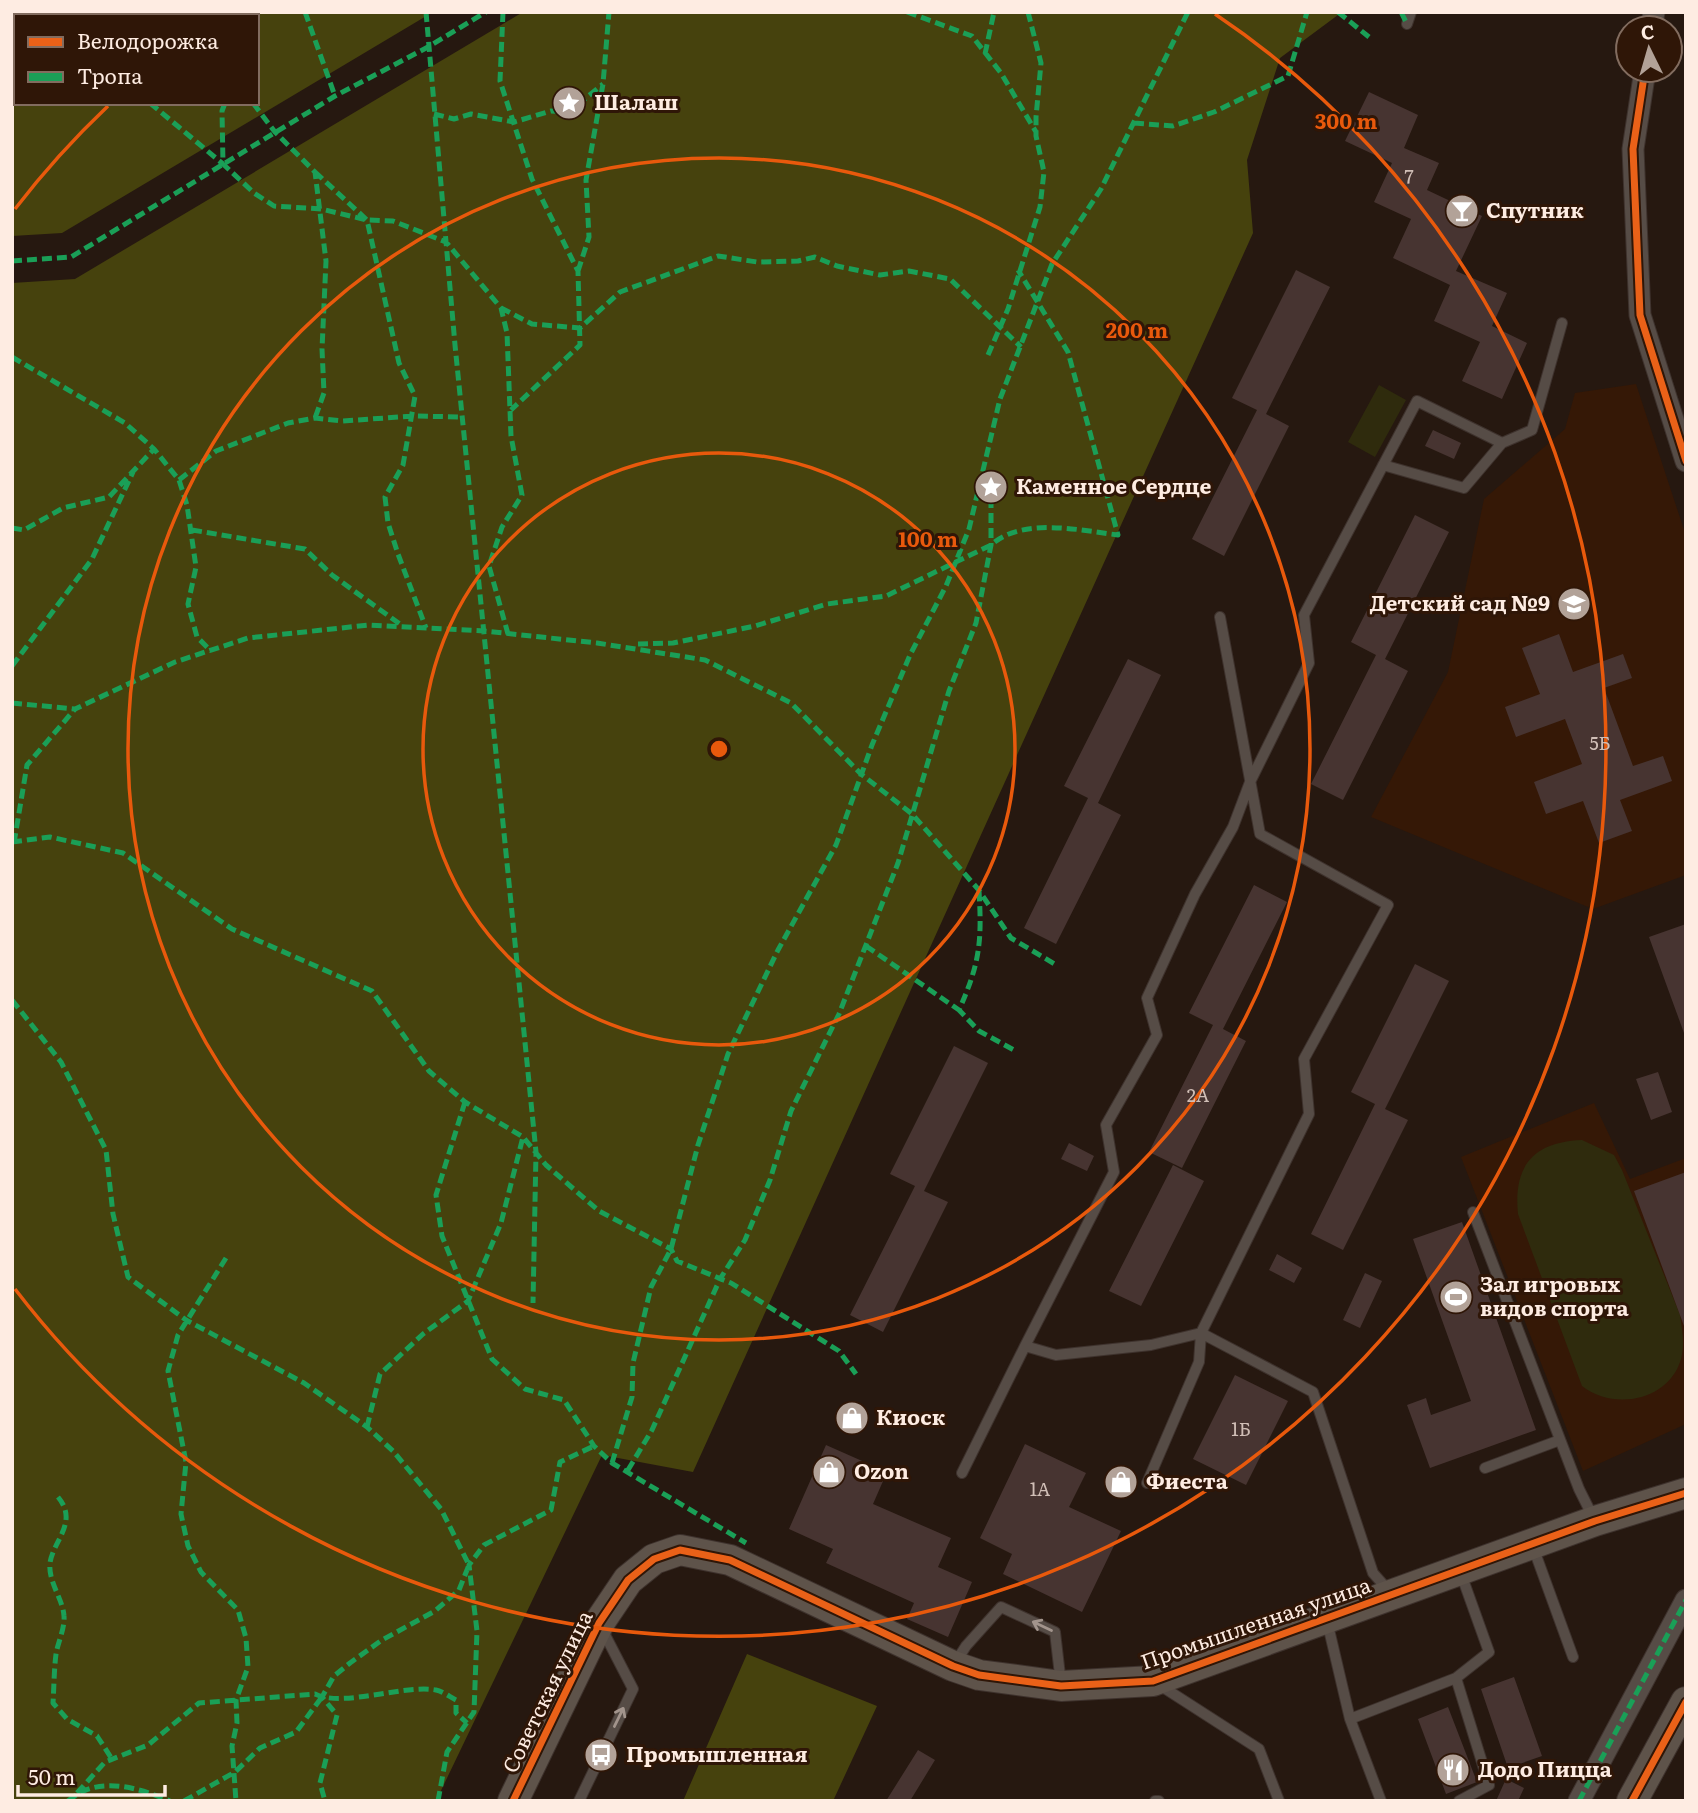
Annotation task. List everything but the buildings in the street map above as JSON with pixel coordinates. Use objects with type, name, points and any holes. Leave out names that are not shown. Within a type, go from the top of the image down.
[{"type":"street","points":[[1643,84],[1633,149],[1640,315],[1686,461]]},
{"type":"street","name":"Промышленная улица","points":[[680,1550],[730,1560],[953,1667],[979,1675],[1061,1686],[1153,1681],[1595,1521],[1686,1493]]},
{"type":"street","name":"Советская улица","points":[[513,1801],[599,1623],[628,1580],[654,1559],[680,1550]]},
{"type":"street","points":[[1579,1801],[1686,1600]]},
{"type":"street","points":[[1632,1801],[1686,1702]]},
{"type":"lane","points":[[1407,24],[1411,12]]},
{"type":"lane","points":[[1383,465],[1464,488],[1502,443],[1532,430],[1562,323]]},
{"type":"lane","points":[[962,1473],[1114,1172],[1106,1125],[1157,1035],[1147,998],[1195,894],[1233,827],[1250,782],[1309,663],[1304,615],[1417,401],[1502,443]]},
{"type":"lane","points":[[1147,1483],[1199,1362],[1201,1333],[1309,1114],[1304,1059],[1388,905],[1260,834],[1220,617]]},
{"type":"lane","points":[[1473,1212],[1560,1440],[1595,1521]]},
{"type":"lane","points":[[1025,1346],[1056,1355],[1152,1345],[1201,1333],[1313,1392],[1373,1573],[1393,1596]]},
{"type":"lane","points":[[1485,1468],[1560,1440]]},
{"type":"lane","points":[[1532,1544],[1573,1657]]},
{"type":"lane","points":[[1350,1719],[1456,1678],[1489,1652],[1460,1571]]},
{"type":"lane","points":[[953,1667],[966,1646],[1001,1607],[1055,1632],[1061,1686]]},
{"type":"lane","points":[[1327,1619],[1350,1719],[1381,1801]]},
{"type":"lane","points":[[579,1801],[633,1689],[599,1623]]},
{"type":"lane","points":[[1456,1678],[1489,1785],[1459,1801]]},
{"type":"lane","points":[[1153,1681],[1259,1749],[1279,1801]]},
{"type":"shaded area","points":[[12,12],[433,12],[62,233],[12,236]]},
{"type":"shaded area","points":[[523,12],[1342,12],[1280,58],[1247,160],[1253,233],[693,1472],[602,1455],[436,1801],[12,1801],[12,283],[75,279]]},
{"type":"shaded area","name":"Детский сад №9","points":[[1636,384],[1686,536],[1686,875],[1593,909],[1371,817],[1448,672],[1484,499],[1565,429],[1575,393]]},
{"type":"shaded area","points":[[1379,385],[1406,400],[1375,457],[1348,442]]},
{"type":"shaded area","points":[[1594,1103],[1630,1179],[1686,1158],[1686,1424],[1583,1471],[1461,1157]]},
{"type":"shaded area","points":[[1582,1140],[1614,1155],[1680,1315],[1683,1348],[1675,1373],[1653,1393],[1639,1398],[1609,1398],[1582,1386],[1518,1214],[1519,1182],[1530,1159],[1551,1146]]},
{"type":"shaded area","points":[[747,1654],[877,1706],[833,1801],[683,1801]]},
{"type":"marked path","points":[[190,12],[220,12]]},
{"type":"marked path","points":[[305,12],[335,96]]},
{"type":"marked path","points":[[426,12],[455,345],[536,1152],[533,1303]]},
{"type":"marked path","points":[[12,261],[71,257],[335,96],[428,47],[486,12]]},
{"type":"marked path","points":[[503,12],[500,81],[532,179],[578,271],[580,345],[511,410]]},
{"type":"marked path","points":[[578,271],[589,237],[586,180],[603,84],[609,12]]},
{"type":"marked path","points":[[907,12],[972,36],[1001,73],[1036,132]]},
{"type":"marked path","points":[[985,54],[994,12]]},
{"type":"marked path","points":[[988,355],[1008,309],[1040,207],[1044,172],[1036,136],[1036,117],[1041,63],[1028,12]]},
{"type":"marked path","points":[[612,1463],[632,1397],[633,1363],[651,1287],[671,1249],[698,1145],[728,1054],[778,950],[836,845],[872,745],[910,655],[946,586],[969,529],[1000,399],[1052,264],[1101,189],[1188,12]]},
{"type":"marked path","points":[[1134,123],[1173,126],[1214,112],[1288,76],[1307,12]]},
{"type":"marked path","points":[[1338,12],[1369,37]]},
{"type":"marked path","points":[[1401,12],[1407,24]]},
{"type":"marked path","points":[[434,114],[454,119],[471,114],[514,122],[551,111],[569,112],[603,84]]},
{"type":"marked path","points":[[152,105],[223,164]]},
{"type":"marked path","points":[[224,105],[222,111],[223,164],[254,193],[274,206],[321,209],[367,220],[393,221],[446,242],[501,308],[507,333],[511,436],[522,495],[502,527],[489,566],[508,634]]},
{"type":"marked path","points":[[255,105],[275,132],[315,172],[326,261],[322,349],[324,393],[315,418]]},
{"type":"marked path","points":[[315,172],[367,220],[399,363],[415,396],[403,465],[385,497],[388,523],[426,628]]},
{"type":"marked path","points":[[501,308],[532,324],[580,328],[620,292],[718,256],[757,262],[798,261],[815,257],[837,266],[880,275],[909,271],[950,279],[1021,347]]},
{"type":"marked path","points":[[638,644],[673,643],[755,626],[827,604],[886,596],[1018,531],[1052,528],[1118,535],[1068,352],[1018,270]]},
{"type":"marked path","points":[[12,357],[125,423],[154,449],[179,480],[187,505],[196,567],[188,604],[197,637],[211,651]]},
{"type":"marked path","points":[[179,480],[216,451],[288,423],[315,418],[342,421],[414,416],[463,417]]},
{"type":"marked path","points":[[12,528],[24,530],[63,508],[109,497],[154,449]]},
{"type":"marked path","points":[[12,666],[92,559],[133,472]]},
{"type":"marked path","points":[[628,1470],[652,1430],[720,1279],[745,1240],[770,1180],[791,1111],[839,1014],[898,863],[949,691],[976,623],[991,545],[991,487]]},
{"type":"marked path","points":[[192,530],[305,549],[332,575],[404,627]]},
{"type":"marked path","points":[[12,703],[75,709],[175,662],[248,638],[369,625],[484,631],[597,643],[705,660],[791,703],[861,774],[912,814],[978,889],[1011,938],[1058,966]]},
{"type":"marked path","points":[[14,843],[27,765],[75,709]]},
{"type":"marked path","points":[[12,842],[50,837],[123,853],[232,929],[372,991],[429,1071],[465,1102],[523,1137],[546,1165],[599,1211],[671,1249],[677,1261],[731,1283],[839,1351],[856,1374]]},
{"type":"marked path","points":[[979,891],[978,952],[959,1010],[979,1031],[1014,1050]]},
{"type":"marked path","points":[[866,946],[959,1010]]},
{"type":"marked path","points":[[12,1000],[61,1062],[106,1150],[113,1214],[128,1277],[186,1320],[304,1383],[367,1427],[393,1451],[441,1509],[469,1565],[459,1590],[435,1611],[382,1640],[334,1676],[322,1697],[337,1715],[320,1783],[325,1801]]},
{"type":"marked path","points":[[465,1102],[436,1195],[442,1236],[492,1359],[525,1389],[564,1400],[594,1446],[612,1463],[746,1543]]},
{"type":"marked path","points":[[367,1427],[380,1374],[423,1334],[468,1301],[501,1223],[523,1137]]},
{"type":"marked path","points":[[226,1258],[178,1335],[168,1371],[186,1462],[181,1514],[188,1546],[201,1572],[238,1610],[246,1638],[248,1667],[236,1700],[237,1723],[232,1746],[236,1801]]},
{"type":"marked path","points":[[438,1801],[447,1752],[474,1712],[477,1631],[469,1565],[484,1545],[551,1510],[560,1462],[594,1446]]},
{"type":"marked path","points":[[58,1497],[66,1515],[63,1531],[52,1555],[50,1570],[64,1621],[56,1654],[53,1703],[67,1719],[97,1736],[112,1759]]},
{"type":"marked path","points":[[1579,1801],[1686,1600]]},
{"type":"marked path","points":[[77,1793],[105,1762],[148,1745],[199,1703],[315,1694],[327,1698],[341,1698],[423,1689],[436,1690],[456,1700],[456,1713],[467,1723]]},
{"type":"marked path","points":[[184,1801],[235,1772],[260,1748],[296,1732],[322,1697]]},
{"type":"marked path","points":[[68,1801],[80,1793],[104,1786],[131,1788],[170,1801]]},
{"type":"cycle path","points":[[1643,84],[1633,149],[1640,315],[1686,461]]},
{"type":"cycle path","points":[[513,1801],[599,1623],[628,1580],[654,1559],[680,1550],[730,1560],[953,1666],[979,1675],[1061,1686],[1153,1681],[1595,1521],[1686,1493]]},
{"type":"cycle path","points":[[1632,1801],[1686,1702]]},
{"type":"place","name":"Шалаш","points":[[569,103]]},
{"type":"place","name":"Спутник","points":[[1462,211]]},
{"type":"place","name":"Каменное Сердце","points":[[991,487]]},
{"type":"place","name":"Детский сад №9","points":[[1574,604]]},
{"type":"place","name":"Зал игровых видов спорта","points":[[1456,1297]]},
{"type":"place","name":"Киоск","points":[[852,1418]]},
{"type":"place","name":"Ozon","points":[[829,1472]]},
{"type":"place","name":"Фиеста","points":[[1121,1482]]},
{"type":"place","name":"Промышленная","points":[[601,1755]]},
{"type":"place","name":"Додо Пицца","points":[[1453,1770]]}]
